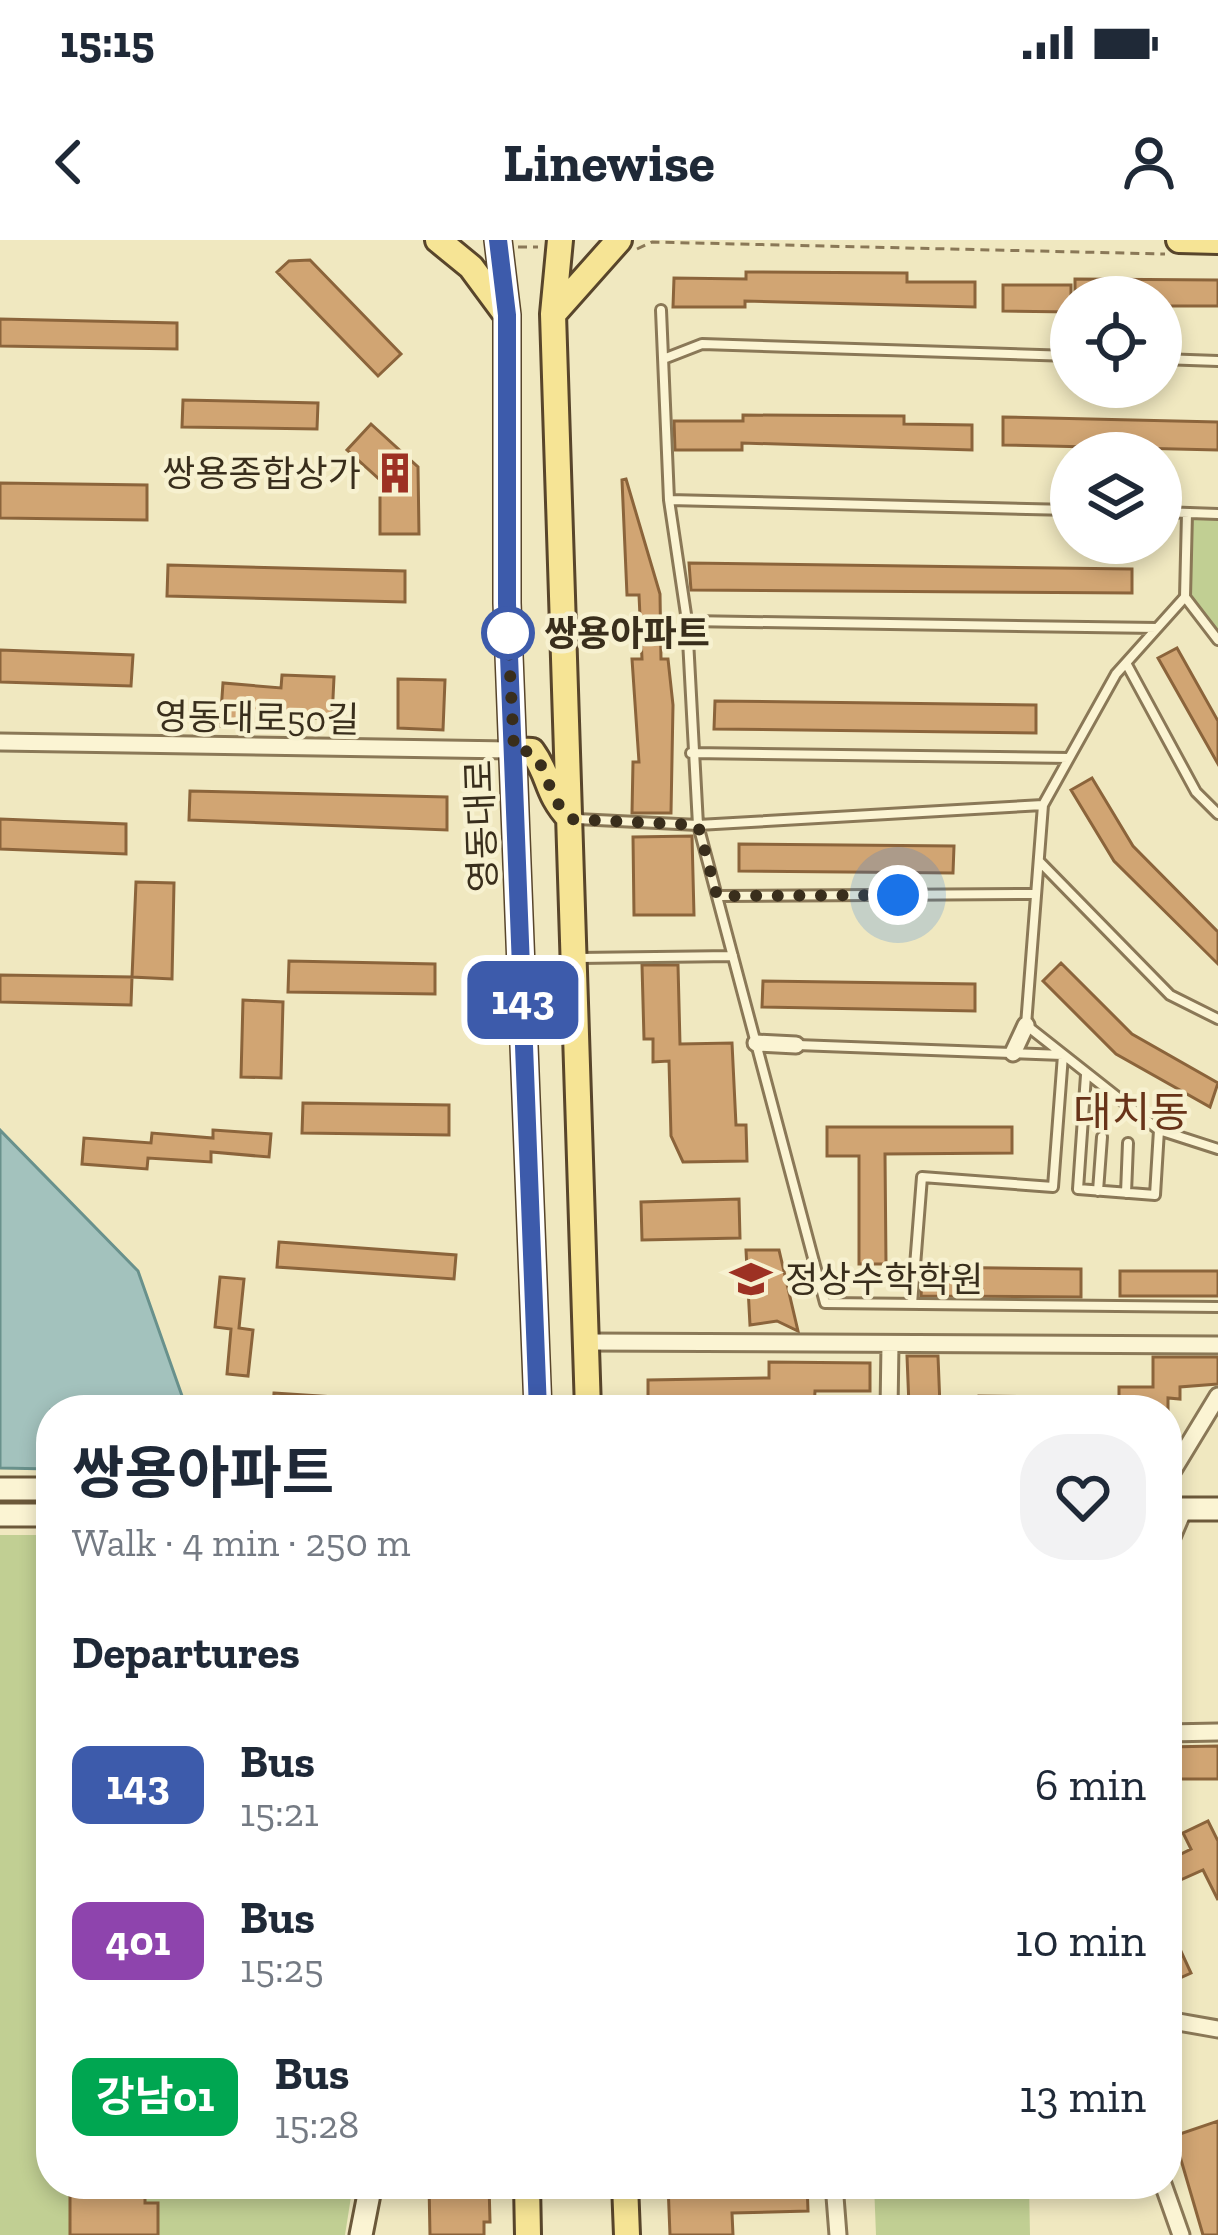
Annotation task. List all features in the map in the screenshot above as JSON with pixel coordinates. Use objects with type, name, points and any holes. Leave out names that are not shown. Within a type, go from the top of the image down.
[{"type":"main road","points":[[438,240],[471,267],[507,315]]},
{"type":"main road","points":[[554,314],[619,240]]},
{"type":"main road","points":[[1178,247],[1218,241]]},
{"type":"main road","name":"영동대로","points":[[498,243],[507,315],[507,603],[537,1395]]},
{"type":"main road","points":[[560,244],[554,314],[588,1395]]},
{"type":"main road","points":[[514,750],[532,752],[544,766],[548,796],[570,819]]},
{"type":"main road","points":[[0,1489],[36,1489]]},
{"type":"main road","points":[[1182,1509],[1218,1509]]},
{"type":"main road","points":[[0,1514],[36,1514]]},
{"type":"main road","points":[[361,2235],[368,2199]]},
{"type":"main road","points":[[527,2199],[528,2235]]},
{"type":"main road","points":[[626,2199],[627,2235]]},
{"type":"street","name":"영동대로50길","points":[[0,742],[514,750]]},
{"type":"street","points":[[1013,1053],[1025,1024]]},
{"type":"street","points":[[756,1043],[796,1045]]},
{"type":"street","points":[[586,1342],[1218,1345]]},
{"type":"street","points":[[890,1344],[890,1395]]},
{"type":"street","points":[[1182,1455],[1218,1396]]},
{"type":"street","points":[[1182,1732],[1218,1732]]},
{"type":"street","points":[[1182,2023],[1218,2029]]},
{"type":"street","points":[[835,2199],[838,2235]]},
{"type":"street","points":[[1168,2199],[1181,2235]]},
{"type":"lane","points":[[661,310],[669,500],[687,621],[698,825],[825,1304],[1218,1307]]},
{"type":"lane","points":[[666,358],[702,344],[1050,355]]},
{"type":"lane","points":[[1182,360],[1218,361]]},
{"type":"lane","points":[[669,500],[1050,509]]},
{"type":"lane","points":[[1182,513],[1218,514]]},
{"type":"lane","points":[[1187,513],[1185,597],[1218,640]]},
{"type":"lane","points":[[1185,597],[1126,662],[1043,806],[1025,1024],[1159,1130],[1218,1148]]},
{"type":"lane","points":[[687,621],[1157,628]]},
{"type":"lane","points":[[1126,662],[1196,792],[1218,814]]},
{"type":"lane","points":[[691,753],[1069,758]]},
{"type":"lane","points":[[570,819],[698,825],[1043,806]]},
{"type":"lane","points":[[1038,860],[1170,995],[1218,1018]]},
{"type":"lane","points":[[717,896],[1034,894]]},
{"type":"lane","points":[[574,958],[733,956]]},
{"type":"lane","points":[[796,1045],[1063,1055]]},
{"type":"lane","points":[[912,1304],[922,1177],[1053,1187],[1063,1055]]},
{"type":"lane","points":[[1086,1075],[1078,1189],[1155,1195],[1159,1130]]},
{"type":"lane","points":[[1098,1191],[1102,1137]]},
{"type":"lane","points":[[1126,1193],[1128,1143]]},
{"type":"path","points":[[597,260],[606,264],[652,242],[1178,247]]},
{"type":"path","points":[[498,243],[560,244]]},
{"type":"green space","points":[[1187,513],[1218,514],[1218,640],[1185,597]]},
{"type":"green space","points":[[0,1535],[36,1535],[36,2199],[351,2199],[345,2235],[0,2235]]},
{"type":"green space","points":[[875,2199],[1029,2199],[1030,2235],[876,2235]]},
{"type":"water","points":[[0,1130],[138,1271],[182,1395],[36,1395],[36,1469],[0,1468]]},
{"type":"building","points":[[310,260],[401,354],[378,376],[277,272],[289,261]]},
{"type":"building","points":[[746,272],[907,273],[907,282],[975,282],[975,307],[745,301],[745,307],[673,307],[674,278],[746,279]]},
{"type":"building","points":[[1182,280],[1218,280],[1218,306],[1182,306]]},
{"type":"building","points":[[1003,285],[1050,285],[1050,312],[1003,311]]},
{"type":"building","points":[[0,319],[177,323],[177,349],[0,346]]},
{"type":"building","points":[[183,400],[318,403],[317,429],[182,427]]},
{"type":"building","points":[[743,415],[904,416],[904,424],[972,425],[972,450],[742,443],[742,450],[675,450],[674,421],[743,421]]},
{"type":"building","points":[[1003,417],[1218,422],[1218,450],[1182,449],[1182,432],[1050,432],[1050,446],[1003,445]]},
{"type":"building","name":"쌍용종합상가","points":[[371,424],[418,467],[419,534],[380,534],[380,480],[347,450]]},
{"type":"building","points":[[626,479],[660,594],[661,659],[668,659],[673,705],[671,813],[632,813],[633,762],[639,762],[632,659],[642,659],[639,595],[627,595],[622,480]]},
{"type":"building","points":[[0,483],[147,485],[147,520],[0,518]]},
{"type":"building","points":[[689,563],[1132,569],[1132,593],[691,590]]},
{"type":"building","points":[[168,565],[405,571],[405,602],[167,596]]},
{"type":"building","points":[[1177,648],[1218,721],[1218,764],[1158,658]]},
{"type":"building","points":[[0,650],[133,655],[131,686],[0,682]]},
{"type":"building","points":[[282,675],[334,677],[332,719],[266,716],[265,729],[220,726],[223,683],[281,688]]},
{"type":"building","points":[[398,679],[445,680],[443,730],[398,728]]},
{"type":"building","points":[[715,701],[1036,705],[1036,733],[714,729]]},
{"type":"building","points":[[1092,778],[1133,846],[1218,932],[1218,964],[1114,861],[1071,790]]},
{"type":"building","points":[[190,791],[447,797],[447,830],[189,820]]},
{"type":"building","points":[[0,819],[126,824],[126,854],[0,849]]},
{"type":"building","points":[[692,836],[694,915],[634,915],[633,837]]},
{"type":"building","points":[[739,844],[954,846],[953,873],[739,871]]},
{"type":"building","points":[[136,882],[174,883],[172,979],[132,977]]},
{"type":"building","points":[[289,961],[435,964],[435,994],[288,992]]},
{"type":"building","points":[[1061,963],[1132,1034],[1218,1083],[1210,1107],[1116,1054],[1043,981]]},
{"type":"building","points":[[642,965],[678,965],[680,1044],[732,1043],[736,1125],[746,1125],[747,1161],[683,1162],[671,1136],[669,1061],[653,1062],[653,1039],[644,1039]]},
{"type":"building","points":[[0,975],[132,977],[131,1005],[0,1002]]},
{"type":"building","points":[[763,981],[975,984],[975,1011],[762,1007]]},
{"type":"building","points":[[243,1000],[283,1002],[281,1078],[241,1077]]},
{"type":"building","points":[[303,1103],[449,1105],[449,1135],[302,1133]]},
{"type":"building","points":[[827,1127],[1012,1127],[1012,1153],[885,1154],[886,1264],[859,1264],[859,1156],[827,1156]]},
{"type":"building","points":[[213,1130],[271,1134],[269,1157],[211,1152],[211,1162],[148,1158],[147,1169],[82,1164],[84,1138],[151,1143],[152,1133],[213,1138]]},
{"type":"building","points":[[739,1199],[740,1238],[642,1240],[641,1202]]},
{"type":"building","points":[[279,1242],[456,1255],[454,1279],[277,1267]]},
{"type":"building","points":[[746,1250],[779,1250],[798,1331],[777,1321],[750,1325]]},
{"type":"building","points":[[923,1267],[1081,1269],[1081,1297],[921,1296]]},
{"type":"building","points":[[1120,1271],[1218,1271],[1218,1296],[1120,1296]]},
{"type":"building","points":[[220,1277],[244,1279],[239,1328],[253,1330],[248,1376],[227,1374],[231,1329],[215,1327]]},
{"type":"building","points":[[907,1356],[938,1356],[940,1395],[909,1395]]},
{"type":"building","points":[[1153,1357],[1218,1357],[1218,1384],[1180,1387],[1180,1395],[1119,1395],[1119,1387],[1153,1387]]},
{"type":"building","points":[[769,1362],[870,1363],[870,1391],[648,1395],[648,1380],[769,1378]]},
{"type":"building","points":[[1218,1746],[1218,1779],[1182,1779],[1182,1747]]},
{"type":"building","points":[[1208,1821],[1218,1841],[1218,1900],[1203,1870],[1182,1879],[1182,1854],[1191,1849],[1183,1833]]},
{"type":"building","points":[[1182,1954],[1191,1973],[1182,1977]]},
{"type":"building","points":[[1218,2121],[1218,2235],[1203,2235],[1182,2163],[1182,2133]]},
{"type":"building","points":[[70,2199],[158,2203],[158,2235],[70,2235]]},
{"type":"building","points":[[429,2199],[489,2199],[490,2222],[484,2222],[484,2235],[430,2235]]},
{"type":"building","points":[[669,2199],[808,2199],[808,2211],[732,2213],[733,2235],[670,2235]]},
{"type":"bus line","name":"143","points":[[498,240],[507,315],[507,603],[537,1395]]},
{"type":"place","name":"쌍용종합상가","points":[[395,473]]},
{"type":"place","name":"쌍용아파트","points":[[508,633]]},
{"type":"place","name":"정상수학학원","points":[[751,1279]]},
{"type":"district","name":"대치동","points":[[1131,1112]]},
{"type":"route","points":[[508,633],[514,750],[532,752],[544,766],[548,796],[570,819],[698,825],[717,896],[898,895]]}]
